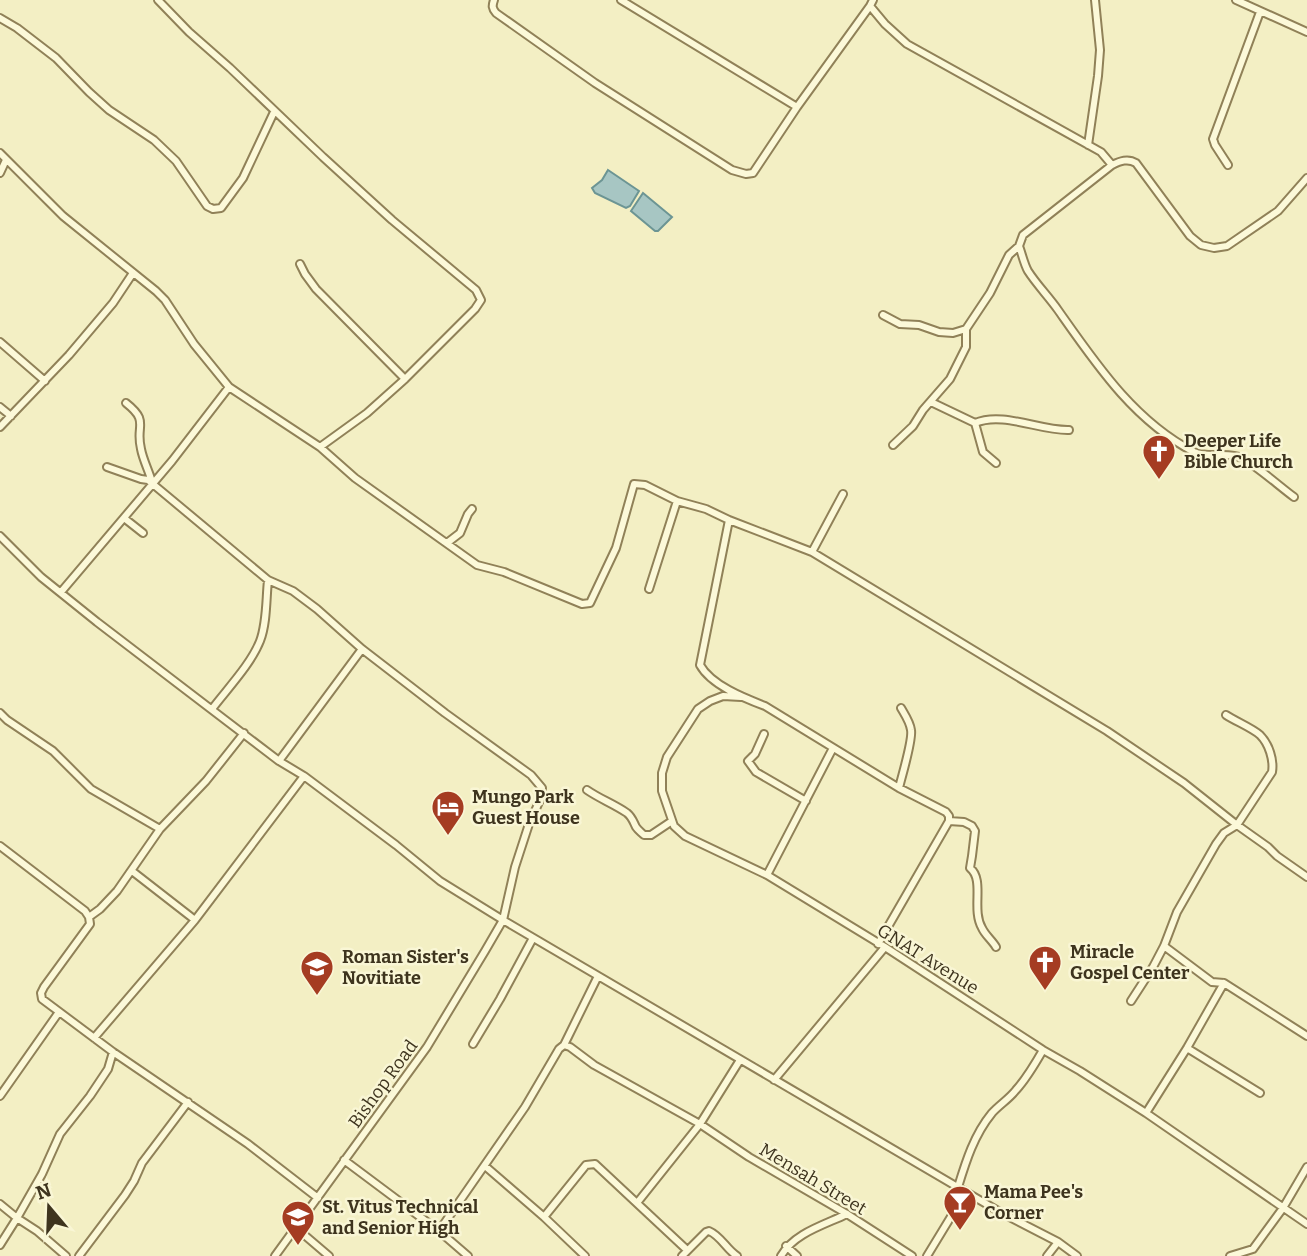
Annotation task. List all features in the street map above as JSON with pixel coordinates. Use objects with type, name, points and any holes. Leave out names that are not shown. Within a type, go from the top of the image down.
[{"type":"street","points":[[158,0],[274,112],[392,220],[476,290],[481,300],[405,379],[367,413],[320,447]]},
{"type":"street","points":[[494,0],[493,9],[507,21],[595,83],[732,170],[746,174],[753,173],[871,3],[885,24],[907,44],[1101,152],[1112,165]]},
{"type":"street","points":[[621,0],[631,3],[797,107]]},
{"type":"street","points":[[1088,145],[1100,50],[1095,0]]},
{"type":"street","points":[[1236,0],[1307,32]]},
{"type":"street","points":[[1228,165],[1214,145],[1213,139],[1260,12]]},
{"type":"street","points":[[0,18],[56,58],[108,110],[154,140],[176,161],[206,206],[213,209],[221,208],[243,178],[274,112]]},
{"type":"street","points":[[0,153],[63,216],[165,300],[194,344],[229,387],[320,447],[355,478],[478,565],[505,572],[582,604],[590,603],[616,548],[634,484],[645,485],[677,501],[706,509],[812,552],[1107,731],[1184,783],[1307,877]]},
{"type":"street","points":[[0,173],[6,159]]},
{"type":"street","points":[[893,445],[913,426],[950,379],[967,347],[966,329],[1023,235],[1112,165],[1125,160],[1136,163],[1190,236],[1201,245],[1214,248],[1227,246],[1278,211],[1307,178]]},
{"type":"street","points":[[1018,246],[1027,270],[1124,399],[1155,425],[1196,453],[1240,457],[1294,497]]},
{"type":"street","points":[[300,264],[316,289],[405,379]]},
{"type":"street","points":[[0,427],[45,381],[113,303],[133,273]]},
{"type":"street","points":[[883,315],[900,324],[939,332],[953,333],[966,329]]},
{"type":"street","points":[[0,342],[45,381]]},
{"type":"street","points":[[61,592],[153,484],[229,387]]},
{"type":"street","points":[[931,402],[975,423],[984,419],[1000,420],[1057,430],[1069,429]]},
{"type":"street","points":[[126,403],[141,418],[140,446],[153,484]]},
{"type":"street","points":[[0,407],[11,416]]},
{"type":"street","points":[[975,423],[983,452],[996,463]]},
{"type":"street","points":[[107,467],[141,480],[148,480],[268,580],[293,591],[362,649],[279,761]]},
{"type":"street","points":[[812,552],[843,494]]},
{"type":"street","points":[[649,589],[677,501]]},
{"type":"street","points":[[447,543],[460,533],[472,509]]},
{"type":"street","points":[[124,518],[143,533]]},
{"type":"street","points":[[729,520],[700,665],[705,674],[741,697],[765,706],[899,788],[946,811],[949,816],[949,821],[881,945],[774,1080]]},
{"type":"street","points":[[0,536],[41,577],[97,622],[279,761],[304,776],[396,845],[440,881],[774,1080],[1000,1212],[1058,1242],[1077,1256]]},
{"type":"street","points":[[212,709],[260,642],[268,580]]},
{"type":"street","name":"Bishop Road","points":[[275,1256],[427,1047],[503,920],[515,867],[542,788],[531,775],[362,649]]},
{"type":"street","points":[[587,790],[627,813],[643,835],[651,835],[672,821],[662,791],[662,773],[667,758],[698,709],[723,696],[741,697]]},
{"type":"street","points":[[899,788],[911,740],[911,729],[901,708]]},
{"type":"street","points":[[0,713],[6,720],[53,751],[91,789],[160,830]]},
{"type":"street","points":[[1131,1001],[1164,946],[1177,912],[1216,845],[1224,833],[1237,825],[1272,772],[1270,753],[1260,736],[1226,715]]},
{"type":"street","points":[[89,917],[117,891],[160,830],[206,781],[244,733]]},
{"type":"street","points":[[764,734],[755,754],[748,761],[756,772],[806,801]]},
{"type":"street","points":[[767,875],[834,748]]},
{"type":"street","points":[[94,1038],[195,920],[304,776]]},
{"type":"street","name":"GNAT Avenue","points":[[672,821],[685,836],[767,875],[1080,1071],[1307,1224]]},
{"type":"street","points":[[949,821],[964,822],[975,831],[970,868],[975,872],[978,886],[976,914],[982,929],[996,947]]},
{"type":"street","points":[[0,846],[85,911],[89,917],[90,924],[41,993],[42,999],[113,1052],[248,1144],[318,1198]]},
{"type":"street","points":[[132,871],[195,920]]},
{"type":"street","points":[[472,1044],[533,938]]},
{"type":"street","points":[[1164,946],[1212,982],[1224,982],[1307,1036]]},
{"type":"street","points":[[439,1231],[525,1107],[559,1049],[564,1045],[598,976]]},
{"type":"street","points":[[1146,1113],[1224,982]]},
{"type":"street","points":[[0,1096],[59,1012]]},
{"type":"street","name":"Mensah Street","points":[[564,1045],[594,1065],[700,1124],[749,1157],[847,1214],[912,1256]]},
{"type":"street","points":[[1187,1048],[1259,1093]]},
{"type":"street","points":[[958,1187],[978,1133],[991,1114],[1027,1077],[1043,1049]]},
{"type":"street","points":[[0,1245],[42,1174],[60,1134],[108,1069],[113,1052]]},
{"type":"street","points":[[637,1203],[700,1124],[740,1060]]},
{"type":"street","points":[[79,1256],[125,1195],[142,1163],[188,1102]]},
{"type":"street","points":[[344,1160],[439,1231],[467,1256]]},
{"type":"street","points":[[544,1217],[586,1165],[591,1163],[637,1203],[685,1253],[709,1231],[719,1237],[737,1256]]},
{"type":"street","points":[[485,1166],[585,1256]]},
{"type":"street","points":[[1230,1256],[1253,1249],[1283,1208],[1307,1167]]},
{"type":"street","points":[[927,1256],[966,1192]]},
{"type":"street","points":[[0,1204],[66,1256]]},
{"type":"street","points":[[780,1256],[786,1246],[805,1233],[847,1214]]},
{"type":"street","points":[[295,1227],[329,1256]]},
{"type":"street","points":[[1047,1256],[1058,1242]]},
{"type":"street","points":[[786,1246],[797,1256]]},
{"type":"water","points":[[608,170],[639,191],[630,206],[626,208],[595,193],[592,188],[602,180]]},
{"type":"water","points":[[643,193],[672,217],[658,231],[631,211]]},
{"type":"place","name":"Deeper Life Bible Church","points":[[1159,481]]},
{"type":"place","name":"Mungo Park Guest House","points":[[448,837]]},
{"type":"place","name":"Miracle Gospel Center","points":[[1045,992]]},
{"type":"place","name":"Roman Sister's Novitiate","points":[[317,997]]},
{"type":"place","name":"Mama Pee's Corner","points":[[960,1232]]},
{"type":"place","name":"St. Vitus Technical and Senior High","points":[[298,1247]]}]
